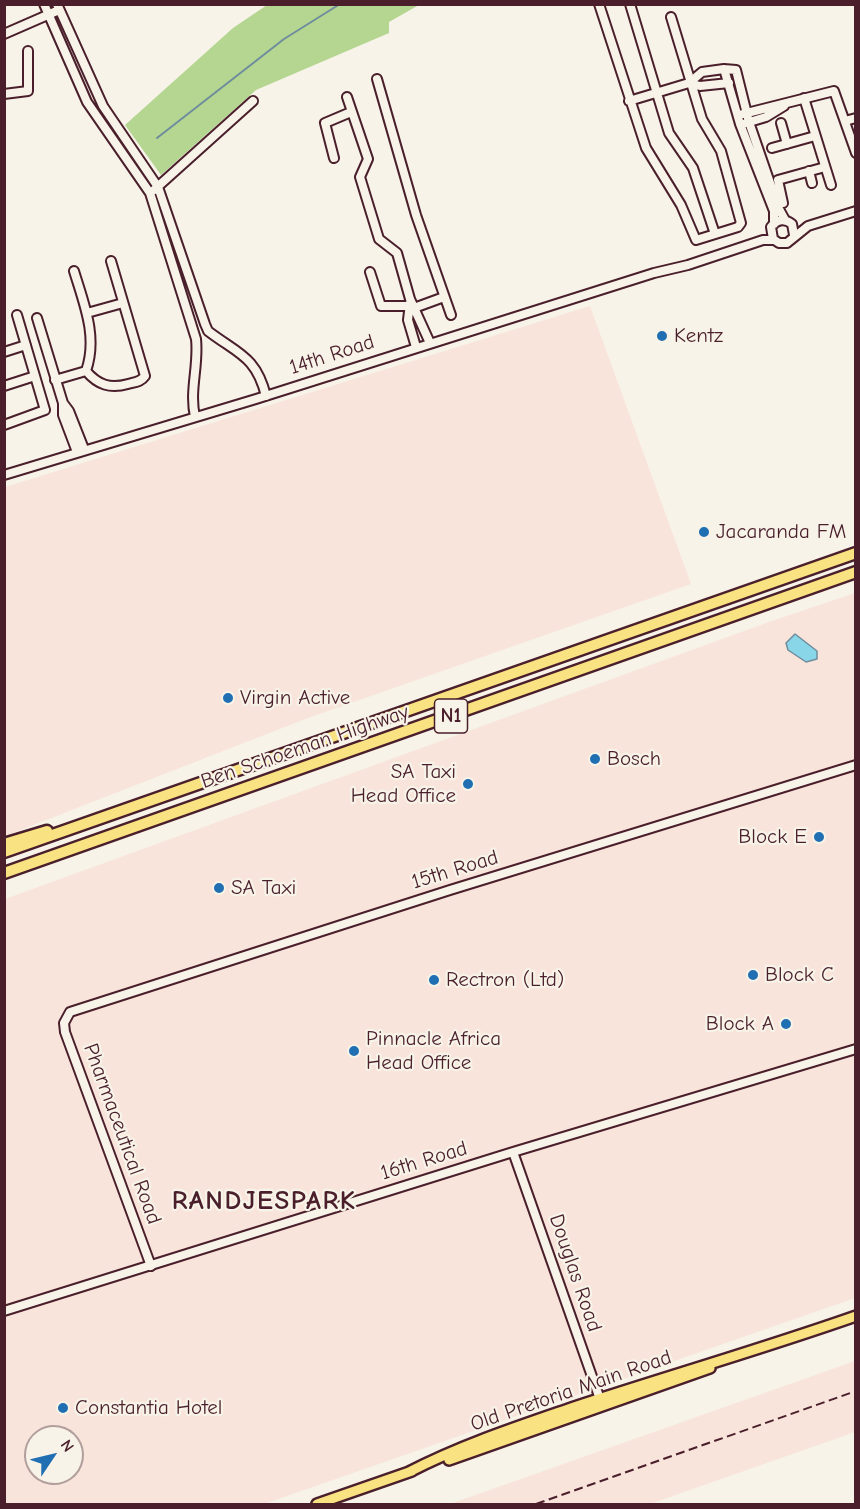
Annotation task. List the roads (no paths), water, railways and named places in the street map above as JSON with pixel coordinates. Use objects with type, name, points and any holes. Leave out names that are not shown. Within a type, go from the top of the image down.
[{"type":"highway","name":"Ben Schoeman Highway","points":[[4,852],[379,723],[855,553]]},
{"type":"highway","name":"Ben Schoeman Highway","points":[[4,873],[855,572]]},
{"type":"highway","points":[[4,844],[37,833],[68,830]]},
{"type":"main road","name":"Old Pretoria Main Road","points":[[317,1504],[409,1472],[500,1434],[601,1402],[697,1366],[748,1353],[855,1316]]},
{"type":"street","points":[[44,4],[87,102],[150,193],[196,339],[198,353],[193,375],[192,397],[195,417]]},
{"type":"street","points":[[599,4],[646,148],[681,205],[694,239],[738,227],[741,223],[721,150],[702,119],[689,83],[671,17]]},
{"type":"street","points":[[630,4],[669,133],[693,168],[715,234]]},
{"type":"street","points":[[4,34],[49,15],[58,7],[104,106],[158,187],[205,324],[213,334],[250,359],[261,375],[266,396]]},
{"type":"street","points":[[4,94],[28,91],[28,51]]},
{"type":"street","points":[[724,69],[740,124],[774,212],[772,226],[774,240]]},
{"type":"street","points":[[629,101],[689,83],[702,72],[735,69],[749,122],[769,167],[779,209],[794,235],[808,226],[855,211]]},
{"type":"street","points":[[377,79],[451,315]]},
{"type":"street","points":[[689,83],[700,86],[729,83]]},
{"type":"street","points":[[738,116],[834,91],[855,153]]},
{"type":"street","points":[[346,97],[368,159],[360,177],[376,229],[381,242],[397,253],[411,304],[430,343]]},
{"type":"street","points":[[804,98],[831,185]]},
{"type":"street","points":[[150,193],[253,101]]},
{"type":"street","points":[[740,124],[771,114],[788,104]]},
{"type":"street","points":[[334,158],[325,123],[351,112]]},
{"type":"street","points":[[846,121],[855,118]]},
{"type":"street","points":[[781,123],[787,144]]},
{"type":"street","points":[[772,148],[815,136]]},
{"type":"street","points":[[757,171],[769,167]]},
{"type":"street","points":[[783,203],[778,180],[825,167]]},
{"type":"street","points":[[809,171],[812,183]]},
{"type":"street","points":[[788,222],[811,221],[855,207]]},
{"type":"street","name":"14th Road","points":[[4,475],[80,450],[266,396],[669,268],[762,236],[772,226],[788,222]]},
{"type":"street","name":"14th Road","points":[[669,268],[688,265],[763,240],[787,243],[794,235]]},
{"type":"street","points":[[86,371],[102,384],[115,388],[144,378],[145,371],[111,261]]},
{"type":"street","points":[[74,271],[87,313],[92,347],[86,371]]},
{"type":"street","points":[[370,272],[381,306],[411,304],[444,297]]},
{"type":"street","points":[[87,313],[123,303]]},
{"type":"street","points":[[411,304],[408,320],[416,347]]},
{"type":"street","points":[[4,425],[45,410],[17,315]]},
{"type":"street","points":[[37,318],[80,450]]},
{"type":"street","points":[[4,352],[26,345]]},
{"type":"street","points":[[56,380],[86,371]]},
{"type":"street","points":[[4,386],[35,376]]},
{"type":"street","name":"15th Road","points":[[67,1015],[99,1001],[855,765]]},
{"type":"street","name":"Pharmaceutical Road","points":[[67,1015],[65,1032],[151,1266]]},
{"type":"street","name":"16th Road","points":[[4,1311],[855,1048]]},
{"type":"street","name":"Douglas Road","points":[[513,1152],[601,1402]]},
{"type":"water","points":[[795,634],[817,651],[817,659],[806,662],[788,650],[786,643]]},
{"type":"waterway","points":[[157,138],[284,39],[340,4]]},
{"type":"railway","points":[[536,1504],[856,1391]]},
{"type":"place","name":"Kentz","points":[[662,336]]},
{"type":"place","name":"Jacaranda FM","points":[[704,532]]},
{"type":"place","name":"Virgin Active","points":[[228,698]]},
{"type":"place","name":"Bosch","points":[[595,759]]},
{"type":"place","name":"SA Taxi Head Office","points":[[468,784]]},
{"type":"place","name":"Block E","points":[[819,837]]},
{"type":"place","name":"SA Taxi","points":[[219,888]]},
{"type":"place","name":"Block C","points":[[753,975]]},
{"type":"place","name":"Rectron (Ltd)","points":[[434,980]]},
{"type":"place","name":"Block A","points":[[786,1024]]},
{"type":"place","name":"Pinnacle Africa Head Office","points":[[354,1051]]},
{"type":"place","name":"Constantia Hotel","points":[[63,1408]]},
{"type":"district","name":"RANDJESPARK","points":[[264,1201]]}]
